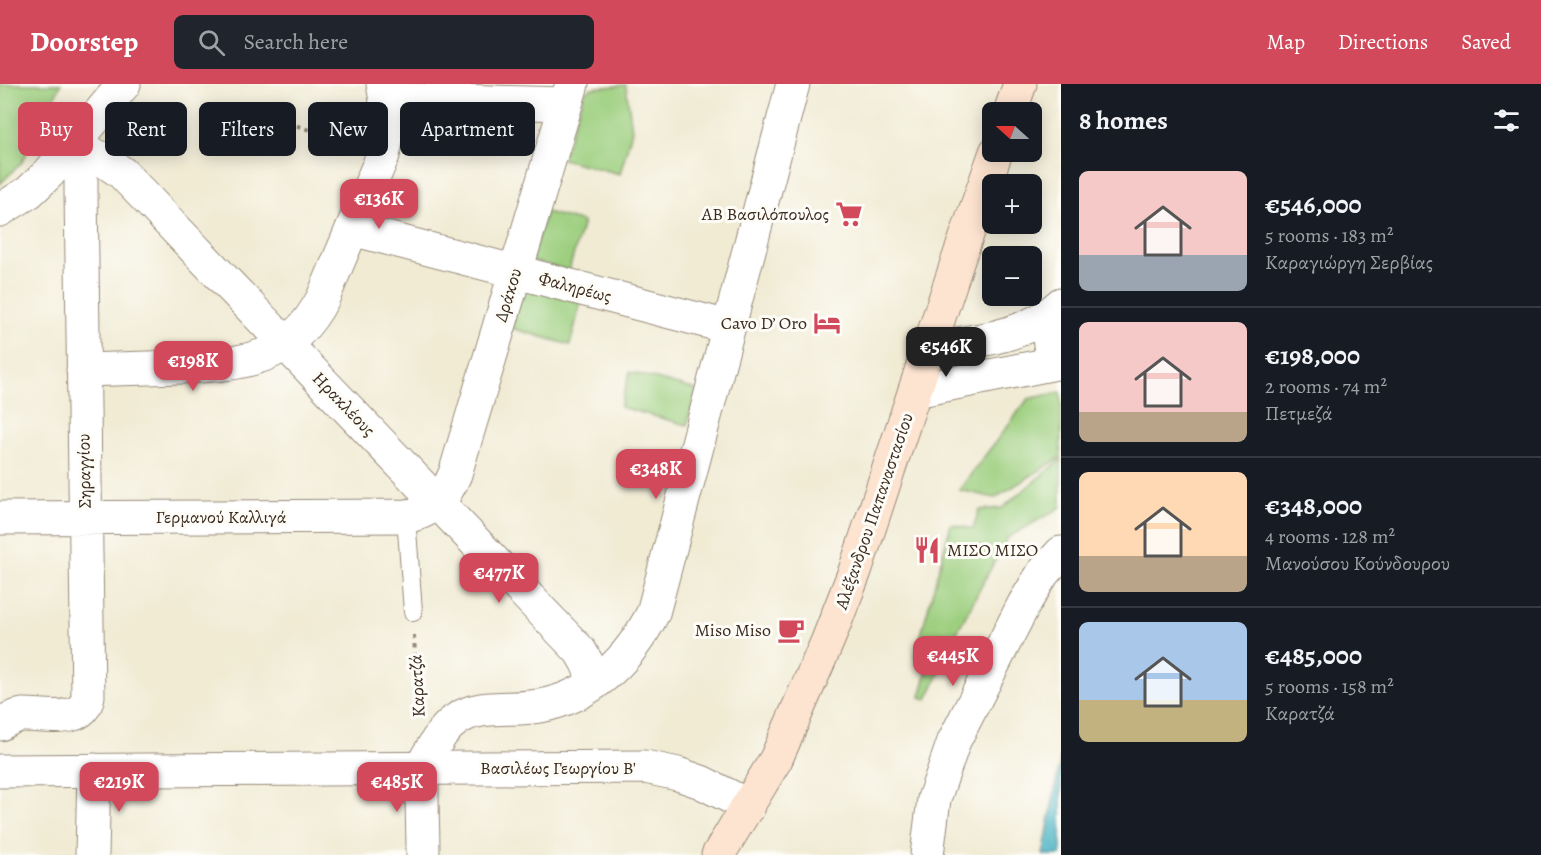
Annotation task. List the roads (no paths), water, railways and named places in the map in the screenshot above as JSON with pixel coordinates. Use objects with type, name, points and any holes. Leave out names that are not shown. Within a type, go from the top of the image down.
[{"type":"main road","points":[[1014,102],[1020,84]]},
{"type":"main road","name":"Αλέξανδρου Παπαναστασίου","points":[[718,855],[776,759],[832,630],[855,571],[993,162]]},
{"type":"street","points":[[93,122],[124,84]]},
{"type":"street","points":[[423,855],[421,769],[446,728],[456,718],[482,710],[550,704],[572,696],[595,683],[617,666],[643,632],[653,613],[793,84]]},
{"type":"street","points":[[83,370],[226,365],[256,358],[295,338],[315,313],[387,142],[389,121],[384,92],[569,94]]},
{"type":"street","name":"Δράκου","points":[[437,502],[448,489],[454,474],[569,94]]},
{"type":"street","name":"Ηρακλέους","points":[[93,154],[122,172],[580,651],[595,683]]},
{"type":"street","points":[[0,210],[29,192],[64,156]]},
{"type":"street","name":"Σηραγγίου","points":[[0,724],[20,715],[72,715],[85,706],[88,696],[81,183],[75,156]]},
{"type":"street","name":"Φαληρέως","points":[[352,229],[728,327]]},
{"type":"street","points":[[929,348],[1024,328],[1054,311]]},
{"type":"street","points":[[915,391],[1059,363],[1050,345],[1054,311]]},
{"type":"street","name":"Γερμανού Καλλιγά","points":[[0,518],[406,516],[423,512],[437,502]]},
{"type":"street","points":[[927,855],[934,798],[954,741],[1024,603],[1043,573],[1061,553]]},
{"type":"street","name":"Βασιλέως Γεωργίου Β'","points":[[0,771],[645,767],[678,774],[700,782],[749,806]]},
{"type":"street","points":[[92,855],[94,770]]},
{"type":"lane","points":[[406,516],[413,612]]},
{"type":"water","points":[[1061,756],[1061,855],[1043,855]]},
{"type":"place","name":"ΑΒ Βασιλόπουλος","points":[[849,214]]},
{"type":"place","name":"Cavo D’ Oro","points":[[827,323]]},
{"type":"place","name":"ΜΙΣΟ ΜΙΣΟ","points":[[927,550]]},
{"type":"place","name":"Miso Miso","points":[[791,630]]}]
